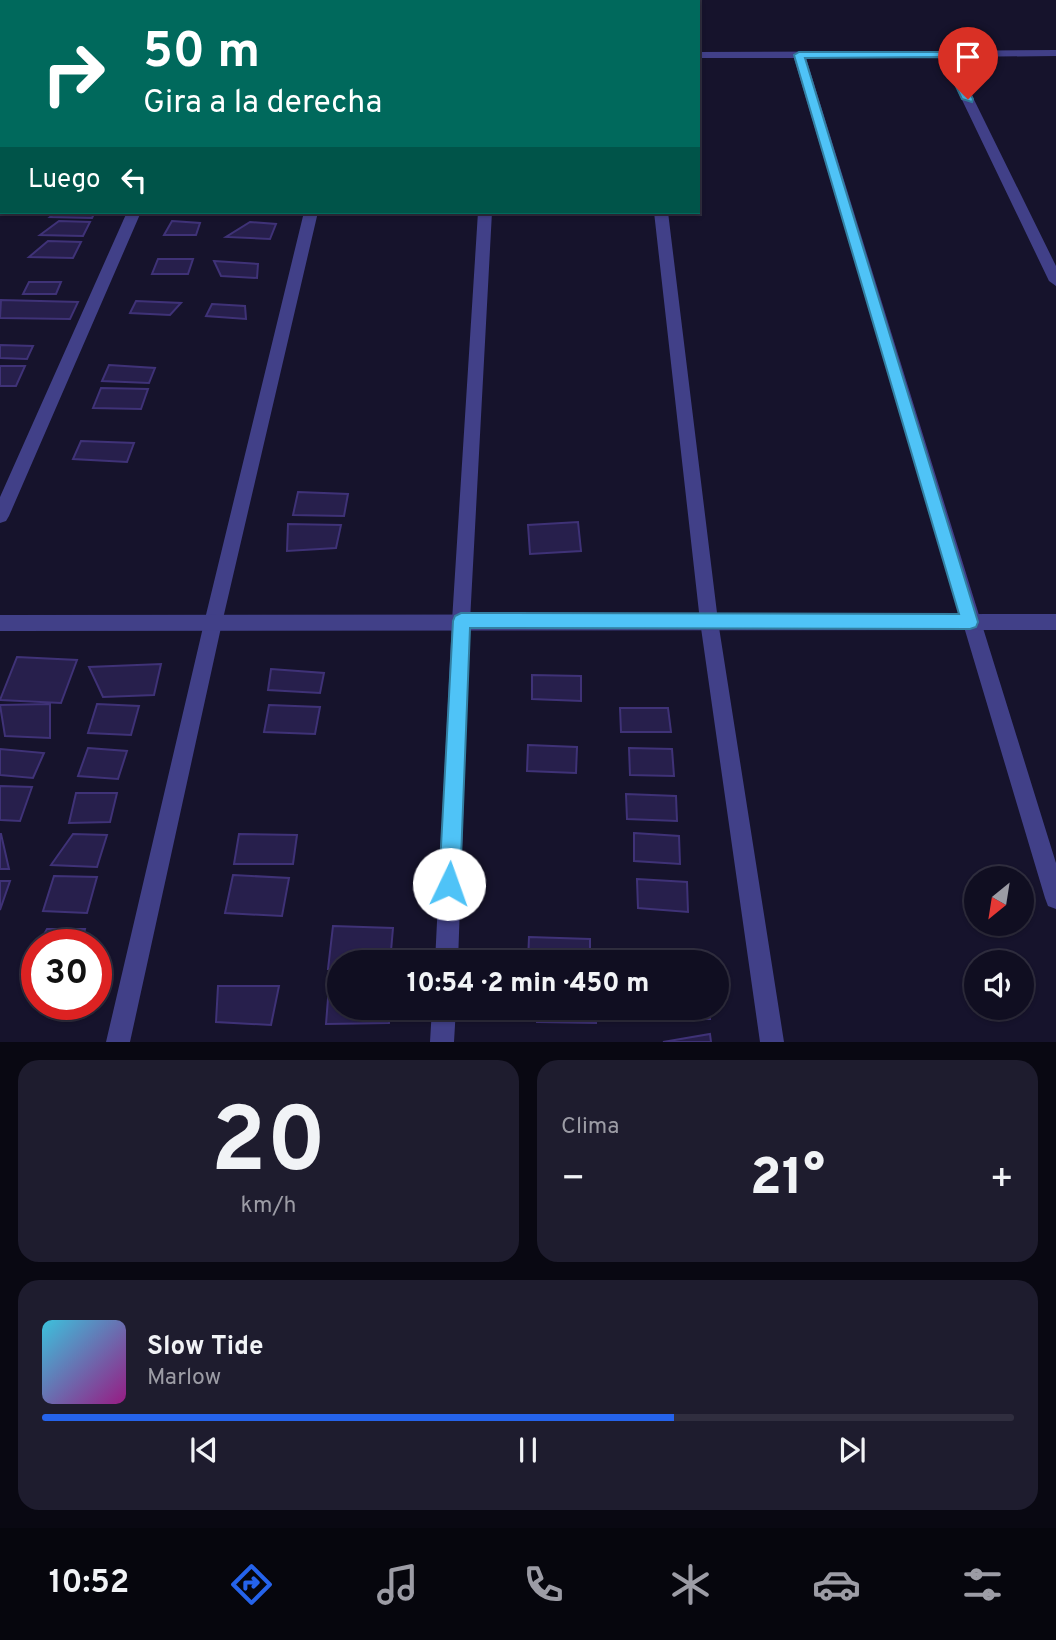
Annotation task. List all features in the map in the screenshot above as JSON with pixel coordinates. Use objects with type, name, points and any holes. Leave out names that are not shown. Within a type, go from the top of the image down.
[{"type":"street","points":[[700,55],[1056,52]]},
{"type":"street","points":[[946,54],[1056,281]]},
{"type":"street","points":[[799,55],[1056,898]]},
{"type":"street","points":[[0,516],[133,214]]},
{"type":"street","points":[[118,1041],[213,623],[311,214]]},
{"type":"street","points":[[447,950],[461,621],[485,214]]},
{"type":"street","points":[[660,214],[709,621],[772,1041]]},
{"type":"street","points":[[0,623],[1056,622]]},
{"type":"street","points":[[442,1041],[443,1020]]},
{"type":"building","points":[[54,214],[94,214],[92,218],[50,217]]},
{"type":"building","points":[[59,221],[90,222],[83,236],[40,235]]},
{"type":"building","points":[[172,221],[200,223],[196,235],[164,235]]},
{"type":"building","points":[[250,222],[276,224],[270,239],[226,237]]},
{"type":"building","points":[[48,241],[81,242],[73,258],[29,257]]},
{"type":"building","points":[[158,259],[193,259],[188,274],[152,274]]},
{"type":"building","points":[[214,261],[258,264],[257,278],[221,276]]},
{"type":"building","points":[[29,282],[61,282],[56,294],[23,294]]},
{"type":"building","points":[[1,300],[78,302],[70,319],[0,318]]},
{"type":"building","points":[[136,301],[181,303],[170,315],[130,313]]},
{"type":"building","points":[[212,304],[245,306],[246,319],[206,316]]},
{"type":"building","points":[[0,345],[33,346],[27,359],[0,358]]},
{"type":"building","points":[[109,365],[155,368],[149,383],[102,381]]},
{"type":"building","points":[[0,366],[25,366],[16,386],[0,386]]},
{"type":"building","points":[[101,388],[148,389],[141,409],[93,408]]},
{"type":"building","points":[[81,441],[134,443],[127,462],[73,459]]},
{"type":"building","points":[[298,492],[348,494],[344,516],[293,515]]},
{"type":"building","points":[[578,522],[581,551],[530,554],[528,525]]},
{"type":"building","points":[[288,524],[341,525],[336,548],[287,551]]},
{"type":"building","points":[[17,657],[77,660],[61,703],[0,700]]},
{"type":"building","points":[[161,664],[154,695],[103,697],[89,667]]},
{"type":"building","points":[[271,669],[324,673],[320,693],[268,690]]},
{"type":"building","points":[[532,675],[581,676],[581,701],[532,699]]},
{"type":"building","points":[[50,704],[50,738],[5,736],[0,705]]},
{"type":"building","points":[[97,704],[139,706],[131,735],[88,733]]},
{"type":"building","points":[[269,705],[320,707],[315,734],[264,732]]},
{"type":"building","points":[[620,708],[668,708],[671,732],[621,732]]},
{"type":"building","points":[[528,745],[577,747],[576,773],[527,771]]},
{"type":"building","points":[[88,748],[127,751],[118,779],[78,776]]},
{"type":"building","points":[[629,748],[672,749],[674,776],[630,775]]},
{"type":"building","points":[[0,749],[44,753],[33,778],[0,775]]},
{"type":"building","points":[[0,786],[32,787],[20,821],[0,820]]},
{"type":"building","points":[[76,793],[117,793],[110,822],[69,823]]},
{"type":"building","points":[[626,794],[676,796],[677,821],[627,819]]},
{"type":"building","points":[[634,833],[679,836],[680,864],[634,861]]},
{"type":"building","points":[[1,834],[9,869],[0,869]]},
{"type":"building","points":[[73,834],[107,835],[97,867],[51,865]]},
{"type":"building","points":[[239,834],[297,835],[293,864],[234,864]]},
{"type":"building","points":[[233,875],[289,878],[282,916],[225,913]]},
{"type":"building","points":[[54,876],[97,877],[87,913],[43,911]]},
{"type":"building","points":[[637,879],[687,882],[688,912],[638,908]]},
{"type":"building","points":[[0,881],[10,881],[0,910]]},
{"type":"building","points":[[333,926],[393,928],[391,950],[330,950]]},
{"type":"building","points":[[529,937],[590,939],[590,950],[528,950]]},
{"type":"building","points":[[218,986],[279,986],[271,1025],[216,1022]]},
{"type":"building","points":[[327,1011],[327,1020],[389,1020],[389,1023],[326,1024]]},
{"type":"building","points":[[537,1020],[596,1020],[596,1023]]},
{"type":"building","points":[[710,1034],[711,1042],[663,1042]]},
{"type":"route","points":[[449,884],[461,621],[970,622],[799,55],[946,54],[968,99]]}]
